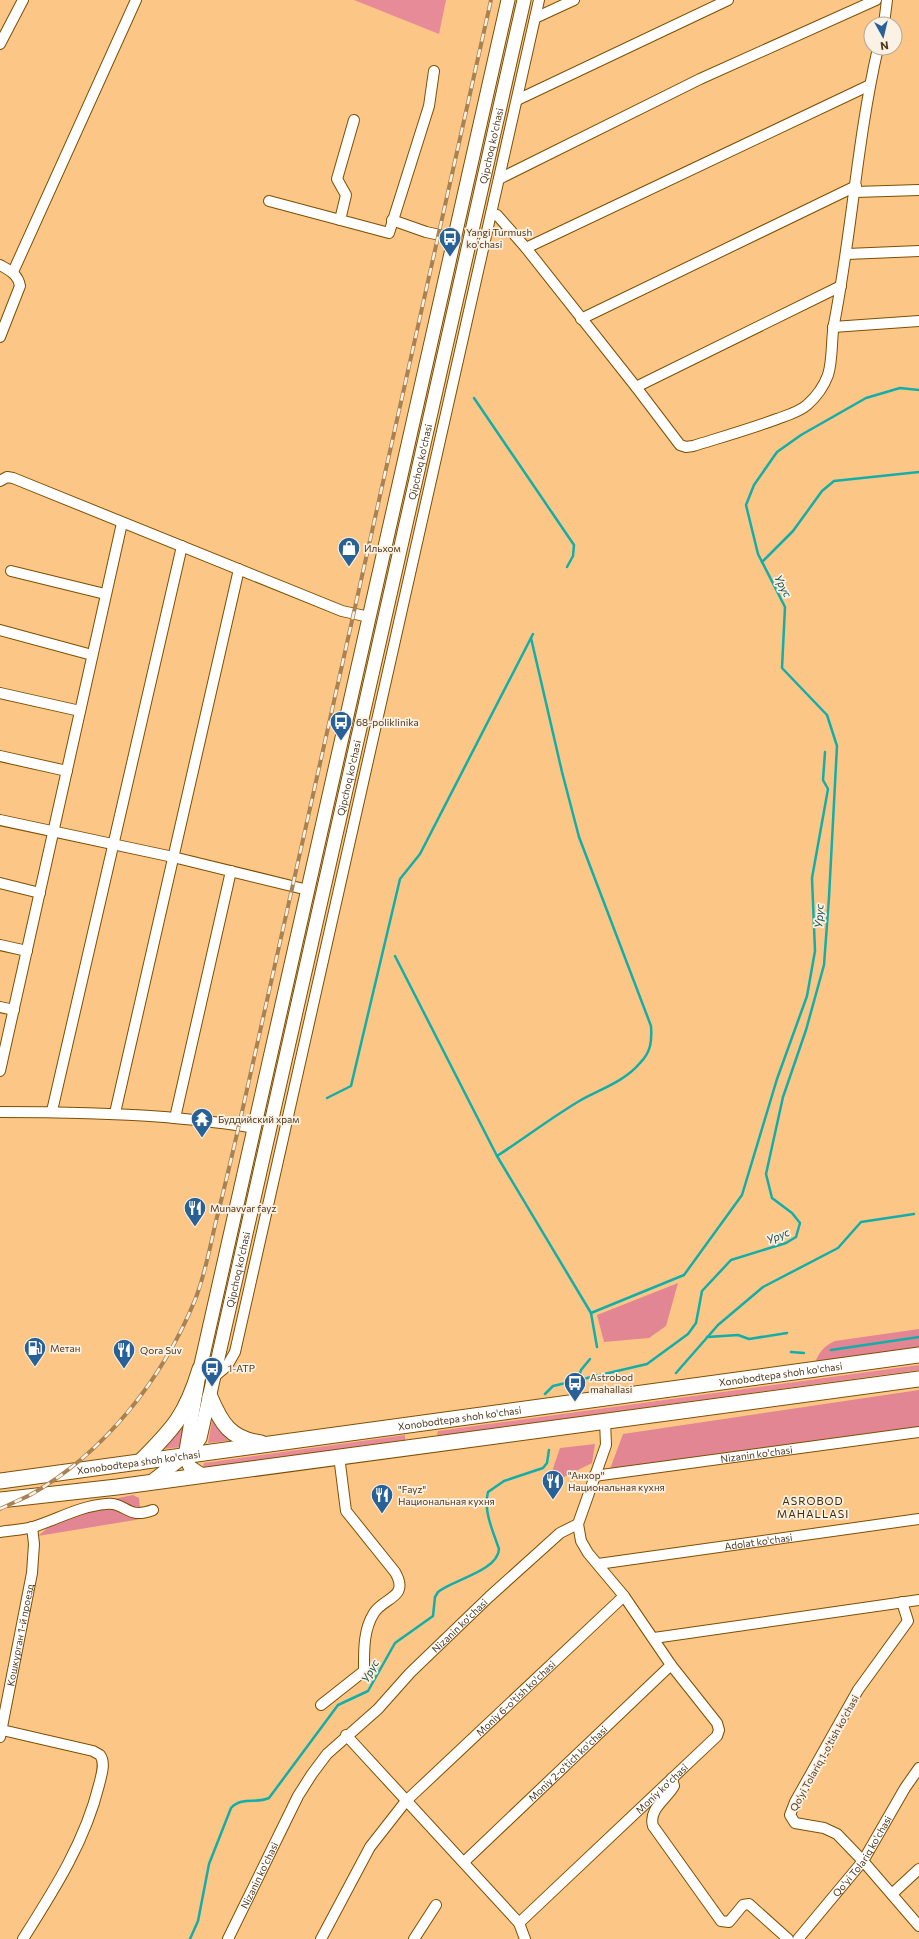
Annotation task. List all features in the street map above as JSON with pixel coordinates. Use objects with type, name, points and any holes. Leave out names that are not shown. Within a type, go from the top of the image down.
[{"type":"highway","name":"Xonobodtepa shoh ko'chasi","points":[[0,1481],[919,1356]]},
{"type":"highway","points":[[144,1461],[181,1417],[192,1394],[200,1368]]},
{"type":"highway","name":"Xonobodtepa shoh ko'chasi","points":[[0,1500],[151,1482],[919,1379]]},
{"type":"highway","points":[[210,1397],[220,1420],[232,1433],[250,1441],[270,1444]]},
{"type":"highway","points":[[429,1423],[425,1428],[423,1435],[431,1444]]},
{"type":"main road","name":"Qipchoq ko'chasi","points":[[185,1456],[200,1368],[508,0]]},
{"type":"main road","name":"Qipchoq ko'chasi","points":[[151,1482],[194,1448],[200,1438],[524,0]]},
{"type":"main road","points":[[251,1143],[266,1146]]},
{"type":"main road","points":[[185,1456],[190,1467],[202,1475]]},
{"type":"main road","points":[[144,1461],[151,1482]]},
{"type":"street","points":[[0,44],[23,0]]},
{"type":"street","points":[[12,272],[136,0]]},
{"type":"street","points":[[214,1377],[227,1366],[235,1352],[539,0]]},
{"type":"street","points":[[535,18],[574,0]]},
{"type":"street","points":[[517,100],[728,0]]},
{"type":"street","points":[[499,179],[700,79],[876,0]]},
{"type":"street","points":[[885,16],[887,0]]},
{"type":"street","points":[[491,214],[497,215],[526,248],[683,446],[690,447],[797,412],[808,404],[824,385],[828,373],[833,327],[842,286],[870,84],[876,56]]},
{"type":"street","points":[[269,201],[389,233],[429,106],[434,71]]},
{"type":"street","points":[[526,248],[870,84]]},
{"type":"street","points":[[340,220],[346,196],[337,179],[354,120]]},
{"type":"street","points":[[581,319],[856,189],[919,190]]},
{"type":"street","points":[[392,220],[426,232],[454,238]]},
{"type":"street","points":[[847,254],[919,251]]},
{"type":"street","points":[[0,265],[12,272],[19,281],[20,286],[0,337]]},
{"type":"street","points":[[636,387],[842,286]]},
{"type":"street","points":[[833,327],[919,321]]},
{"type":"street","points":[[0,480],[7,477],[13,478],[122,523],[239,568],[342,611],[369,618]]},
{"type":"street","points":[[0,1071],[122,523]]},
{"type":"street","points":[[52,1111],[182,546]]},
{"type":"street","points":[[114,1113],[239,568]]},
{"type":"street","points":[[11,570],[105,594]]},
{"type":"street","points":[[0,630],[92,655]]},
{"type":"street","points":[[0,694],[80,712]]},
{"type":"street","points":[[0,756],[67,771]]},
{"type":"street","points":[[0,820],[173,857],[308,890]]},
{"type":"street","points":[[174,1118],[231,871]]},
{"type":"street","points":[[0,883],[40,893]]},
{"type":"street","points":[[0,945],[27,951]]},
{"type":"street","points":[[0,1007],[14,1010]]},
{"type":"street","points":[[1,1113],[52,1111],[114,1113],[227,1122],[254,1128]]},
{"type":"street","points":[[578,1524],[606,1446],[605,1421]]},
{"type":"street","name":"Nizanin ko'chasi","points":[[594,1476],[919,1432]]},
{"type":"street","points":[[321,1705],[364,1671],[365,1640],[374,1612],[398,1594],[399,1588],[398,1577],[395,1572],[346,1511],[339,1456]]},
{"type":"street","points":[[0,1532],[32,1527],[85,1507],[108,1503],[120,1506],[137,1514],[153,1510]]},
{"type":"street","name":"Adolat ko'chasi","points":[[598,1564],[919,1519]]},
{"type":"street","name":"Nizanin ko'chasi","points":[[228,1939],[305,1785],[319,1764],[346,1735],[378,1709],[410,1673],[489,1597],[560,1533],[578,1524]]},
{"type":"street","name":"Moniy ko'chasi","points":[[519,1923],[717,1736],[719,1730],[717,1723],[671,1665],[624,1596],[584,1546],[578,1524]]},
{"type":"street","name":"Кошкурган 1-й проезд","points":[[24,1939],[61,1879],[77,1847],[95,1800],[103,1763],[100,1755],[93,1751],[1,1734],[27,1601],[33,1558],[34,1539],[32,1527]]},
{"type":"street","name":"Moniy 6-o'tish ko'chasi","points":[[322,1939],[370,1847],[406,1801],[624,1596]]},
{"type":"street","points":[[654,1638],[919,1600]]},
{"type":"street","name":"Qo'yi Tolariq 1-o'tish ko'chasi","points":[[902,1602],[908,1621],[858,1690],[795,1802],[790,1815],[795,1823],[831,1830],[837,1834],[863,1861],[919,1926]]},
{"type":"street","name":"Moniy 2-o'tich ko'chasi","points":[[464,1862],[671,1665]]},
{"type":"street","points":[[346,1735],[519,1923],[525,1939]]},
{"type":"street","name":"Qo'yi Tolariq ko'chasi","points":[[798,1939],[863,1861],[905,1788],[919,1768]]},
{"type":"street","points":[[672,1778],[674,1786],[656,1809],[652,1820],[653,1826],[721,1921],[729,1922],[743,1905],[749,1904],[788,1939]]},
{"type":"street","points":[[892,1894],[919,1869]]},
{"type":"street","points":[[414,1939],[436,1905]]},
{"type":"shaded area","points":[[354,0],[446,0],[439,34]]},
{"type":"shaded area","points":[[678,1283],[666,1326],[649,1338],[604,1342],[597,1315]]},
{"type":"shaded area","points":[[919,1329],[919,1348],[815,1363],[822,1350],[835,1341]]},
{"type":"shaded area","points":[[919,1365],[919,1370],[438,1436],[437,1434],[438,1431]]},
{"type":"shaded area","points":[[919,1390],[919,1428],[610,1469],[623,1434]]},
{"type":"shaded area","points":[[213,1415],[235,1440],[208,1443]]},
{"type":"shaded area","points":[[187,1418],[181,1447],[163,1449]]},
{"type":"shaded area","points":[[405,1435],[405,1440],[205,1468],[203,1466],[204,1463]]},
{"type":"shaded area","points":[[595,1444],[592,1463],[564,1477],[549,1480],[560,1448]]},
{"type":"shaded area","points":[[133,1495],[139,1498],[141,1519],[38,1536],[73,1507]]},
{"type":"waterway","name":"Урус","points":[[545,1394],[553,1386],[647,1364],[688,1334],[696,1323],[702,1291],[731,1260],[786,1243],[796,1237],[800,1223],[792,1213],[772,1198],[766,1174],[783,1097],[806,1030],[824,965],[837,746],[827,715],[782,668],[785,607],[758,554],[746,505],[754,485],[777,452],[801,435],[866,398],[900,388],[919,390]]},
{"type":"waterway","points":[[474,398],[574,545],[573,556],[567,567]]},
{"type":"waterway","points":[[762,562],[793,531],[822,491],[834,481],[919,472]]},
{"type":"waterway","points":[[327,1098],[351,1086],[400,879],[420,854],[533,634]]},
{"type":"waterway","points":[[497,1156],[581,1100],[627,1075],[644,1059],[649,1050],[651,1037],[651,1026],[579,837],[562,772],[531,638]]},
{"type":"waterway","points":[[591,1313],[684,1275],[742,1195],[777,1079],[807,996],[815,951],[812,878],[828,789],[823,780],[825,752]]},
{"type":"waterway","points":[[395,956],[497,1156],[591,1313],[597,1347]]},
{"type":"waterway","points":[[676,1373],[718,1325],[763,1287],[838,1248],[861,1222],[914,1214]]},
{"type":"waterway","points":[[707,1337],[738,1335],[749,1339],[787,1333]]},
{"type":"waterway","points":[[831,1350],[919,1337]]},
{"type":"waterway","points":[[791,1352],[804,1353]]},
{"type":"waterway","points":[[578,1379],[581,1370],[590,1359]]},
{"type":"waterway","name":"Урус","points":[[190,1939],[198,1921],[209,1864],[231,1808],[240,1802],[264,1800],[269,1798],[338,1705],[368,1691],[395,1643],[433,1616],[435,1597],[438,1592],[483,1569],[497,1557],[499,1549],[488,1514],[488,1492],[504,1481],[543,1468],[547,1463],[549,1450]]},
{"type":"railway","points":[[0,1509],[30,1495],[57,1478],[83,1458],[129,1411],[149,1385],[182,1329],[202,1281],[241,1118],[491,0]]},
{"type":"place","name":"Yangi Turmush ko'chasi","points":[[450,258]]},
{"type":"place","name":"Ильхом","points":[[349,568]]},
{"type":"place","name":"68-poliklinika","points":[[341,742]]},
{"type":"place","name":"Буддийский храм","points":[[202,1138]]},
{"type":"place","name":"Munavvar fayz","points":[[195,1228]]},
{"type":"place","name":"Метан","points":[[35,1368]]},
{"type":"place","name":"Qora Suv","points":[[124,1370]]},
{"type":"place","name":"1-ATP","points":[[212,1388]]},
{"type":"place","name":"Astrobod mahallasi","points":[[575,1402]]},
{"type":"place","name":"\"Анхор\" Национальная кухня","points":[[553,1500]]},
{"type":"place","name":"\"Fayz\" Национальная кухня","points":[[382,1514]]},
{"type":"district","name":"ASROBOD MAHALLASI","points":[[813,1507]]}]
